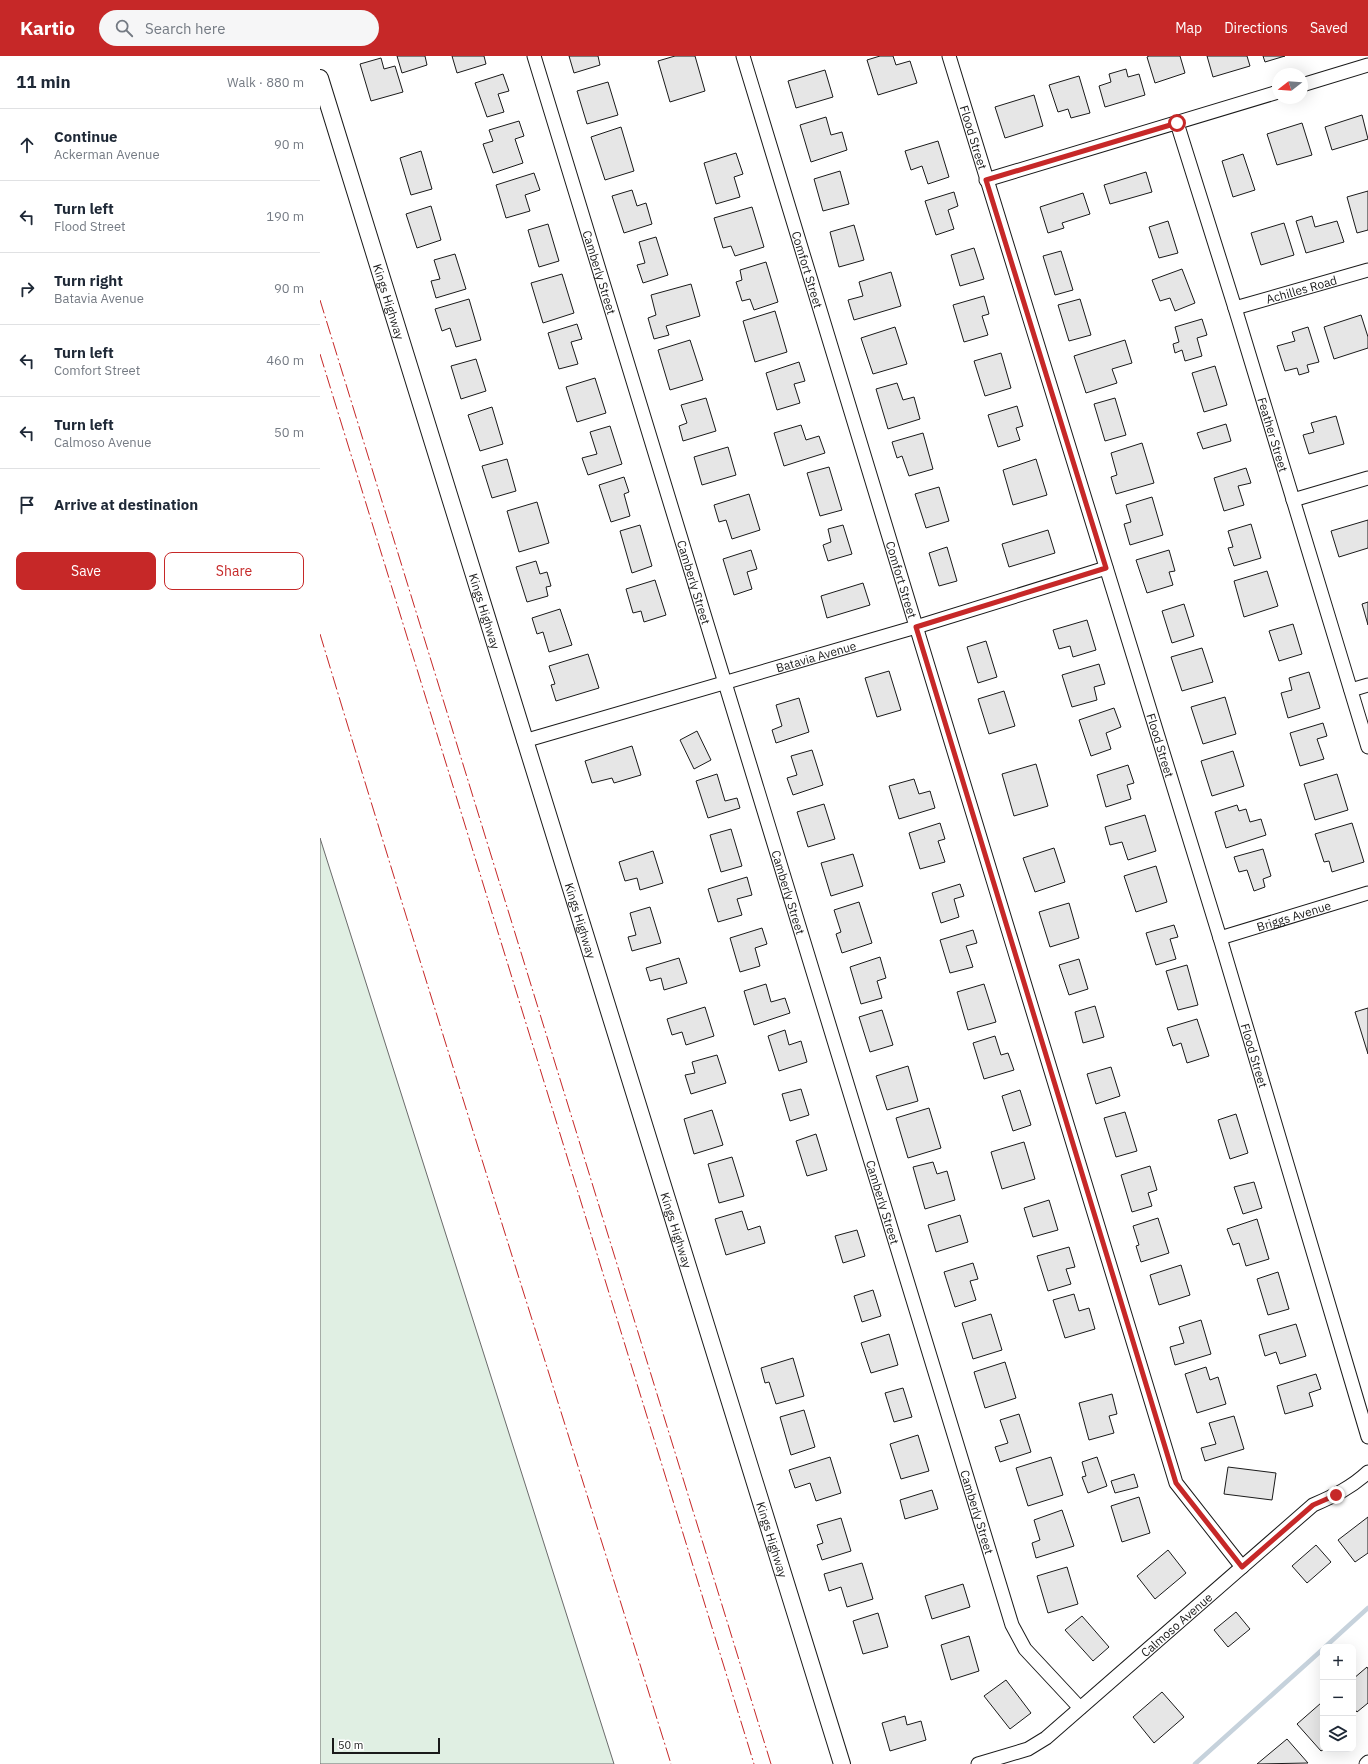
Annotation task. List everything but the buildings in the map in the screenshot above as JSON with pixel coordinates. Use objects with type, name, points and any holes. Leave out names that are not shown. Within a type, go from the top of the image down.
[{"type":"street","name":"Camberly Street","points":[[534,56],[1012,1625],[1025,1649],[1080,1708]]},
{"type":"street","name":"Comfort Street","points":[[743,56],[1176,1483],[1242,1567]]},
{"type":"street","name":"Flood Street","points":[[949,56],[1220,938],[1368,1436]]},
{"type":"street","points":[[1308,83],[1368,65]]},
{"type":"street","name":"Kings Highway","points":[[320,78],[524,741],[842,1764]]},
{"type":"street","points":[[986,180],[1272,94]]},
{"type":"street","name":"Feather Street","points":[[1177,123],[1235,308],[1368,747]]},
{"type":"street","name":"Achilles Road","points":[[1235,308],[1368,270]]},
{"type":"street","points":[[1293,500],[1368,478]]},
{"type":"street","name":"Batavia Avenue","points":[[524,741],[916,627],[1106,568]]},
{"type":"street","points":[[1351,690],[1368,685]]},
{"type":"street","name":"Briggs Avenue","points":[[1220,938],[1368,893]]},
{"type":"street","name":"Calmoso Avenue","points":[[978,1764],[1028,1749],[1046,1738],[1313,1505],[1336,1495],[1355,1484],[1368,1472]]},
{"type":"green space","points":[[320,838],[614,1764],[320,1764]]},
{"type":"waterway","points":[[1328,1644],[1368,1608]]},
{"type":"waterway","points":[[1195,1764],[1320,1652]]},
{"type":"power","points":[[320,300],[771,1764]]},
{"type":"power","points":[[320,354],[754,1764]]},
{"type":"power","points":[[320,634],[450,1058],[671,1764]]},
{"type":"route","points":[[1177,123],[986,180],[1106,568],[916,627],[1176,1483],[1242,1567],[1313,1505],[1336,1495]]}]
